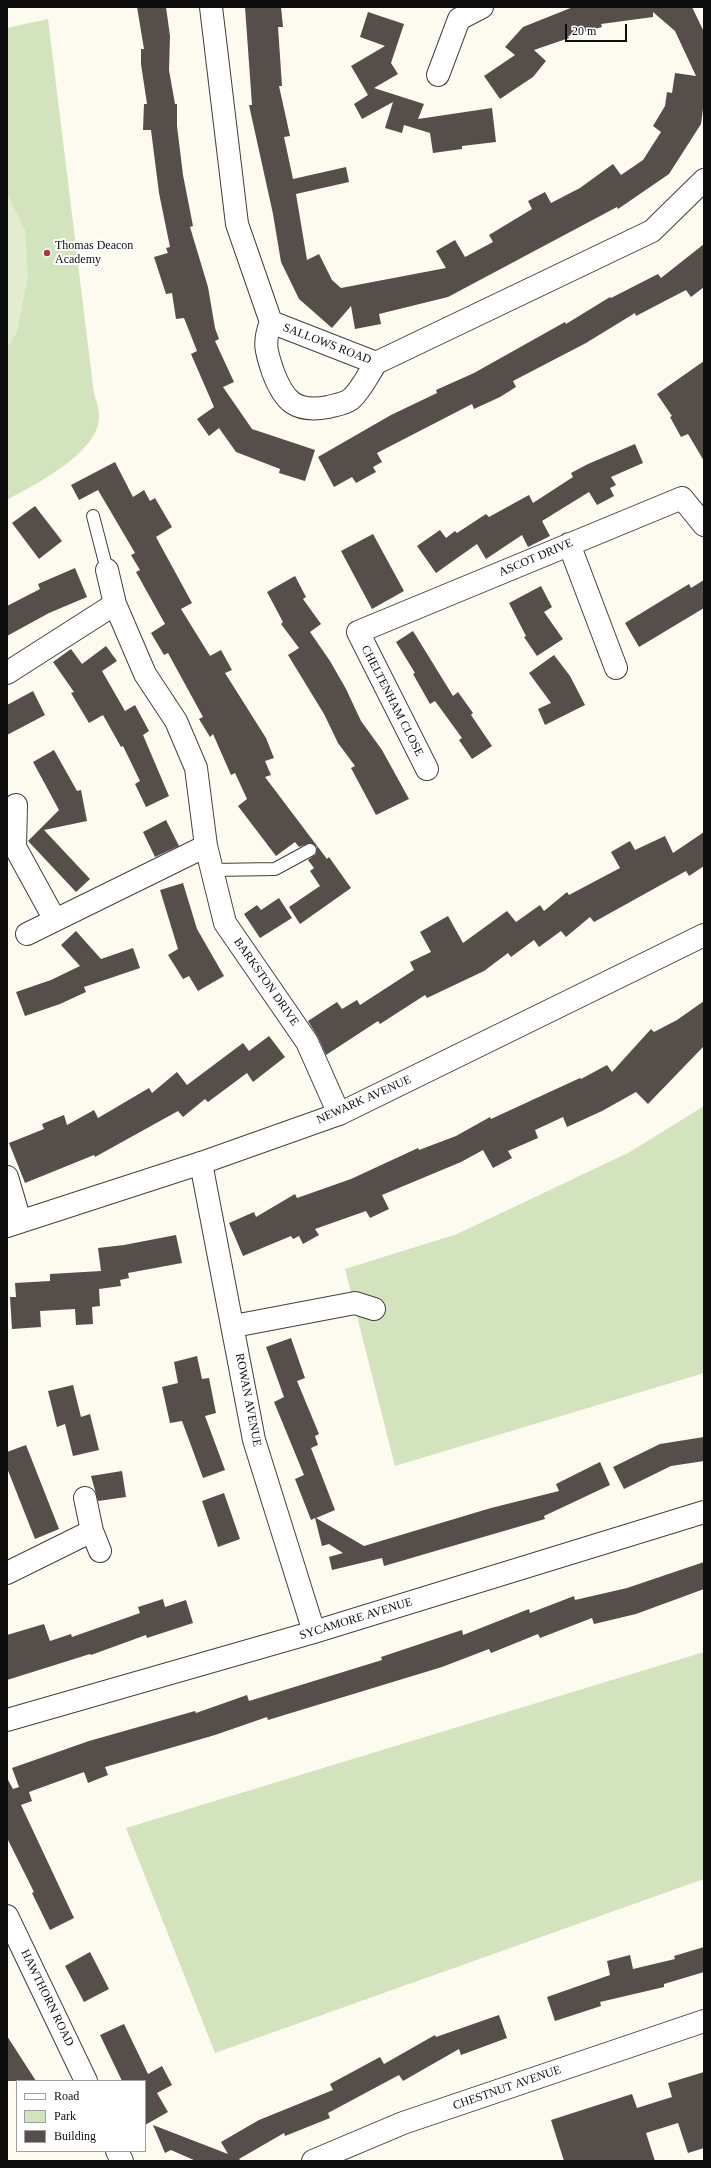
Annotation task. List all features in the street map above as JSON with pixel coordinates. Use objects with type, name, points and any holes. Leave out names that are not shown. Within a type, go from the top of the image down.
[{"type":"street","name":"SALLOWS ROAD","points":[[211,7],[237,224],[271,322],[376,363],[652,231],[704,180]]},
{"type":"street","points":[[438,75],[459,19],[482,7]]},
{"type":"street","points":[[271,322],[265,338],[267,354],[281,392],[287,399],[301,407],[318,408],[338,405],[351,399],[376,363]]},
{"type":"street","name":"ASCOT DRIVE","points":[[358,632],[682,498],[704,525]]},
{"type":"street","points":[[569,544],[616,668]]},
{"type":"street","name":"BARKSTON DRIVE","points":[[107,570],[115,604],[145,674],[176,721],[196,768],[206,846],[225,923],[307,1042],[339,1114]]},
{"type":"street","points":[[7,673],[115,604]]},
{"type":"street","name":"CHELTENHAM CLOSE","points":[[358,632],[427,769]]},
{"type":"street","points":[[16,805],[15,847],[55,920]]},
{"type":"street","points":[[26,934],[206,846]]},
{"type":"street","name":"NEWARK AVENUE","points":[[14,1223],[158,1175],[201,1163],[339,1114],[704,935]]},
{"type":"street","name":"ROWAN AVENUE","points":[[201,1163],[234,1326],[254,1440],[314,1632]]},
{"type":"street","points":[[7,1177],[14,1223]]},
{"type":"street","points":[[234,1326],[356,1303],[374,1309]]},
{"type":"street","points":[[85,1498],[92,1531],[100,1551]]},
{"type":"street","name":"SYCAMORE AVENUE","points":[[7,1720],[314,1632],[704,1512]]},
{"type":"street","points":[[7,1573],[92,1531]]},
{"type":"street","name":"HAWTHORN ROAD","points":[[7,1916],[86,2080]]},
{"type":"street","name":"CHESTNUT AVENUE","points":[[313,2161],[404,2122],[704,2022]]},
{"type":"lane","points":[[93,516],[107,570]]},
{"type":"lane","points":[[212,870],[275,869],[310,850]]},
{"type":"green space","name":"Thomas Deacon Academy","points":[[48,19],[94,394],[99,415],[97,429],[89,442],[78,454],[49,476],[7,500],[7,28]]},
{"type":"green space","points":[[7,193],[25,230],[28,276],[17,332],[7,348]]},
{"type":"green space","points":[[704,1106],[704,1373],[395,1466],[345,1269],[457,1234],[630,1152]]},
{"type":"green space","points":[[704,1652],[704,1879],[215,2053],[126,1828]]},
{"type":"building","points":[[137,7],[166,7],[170,36],[169,70],[175,104],[177,104],[177,126],[183,175],[193,226],[190,227],[208,287],[215,328],[219,339],[215,341],[234,382],[223,387],[252,429],[315,450],[305,481],[279,473],[280,469],[236,452],[219,428],[209,436],[197,419],[214,407],[191,354],[197,351],[184,318],[176,319],[172,293],[166,294],[154,257],[168,253],[166,248],[170,247],[159,193],[151,130],[143,130],[144,104],[147,104],[141,64],[141,49],[144,49]]},
{"type":"building","points":[[245,7],[281,7],[283,27],[278,27],[282,86],[279,86],[290,136],[284,137],[293,179],[346,167],[349,182],[296,194],[307,260],[319,254],[332,280],[341,288],[446,268],[436,251],[455,240],[465,257],[493,242],[489,235],[532,209],[528,201],[545,192],[551,203],[580,188],[613,164],[621,175],[643,160],[661,132],[653,126],[665,106],[667,92],[672,93],[675,73],[696,76],[675,31],[653,12],[653,17],[601,24],[602,27],[568,36],[569,38],[534,50],[546,61],[533,77],[500,99],[484,76],[515,55],[505,47],[523,27],[573,7],[692,7],[704,32],[704,101],[701,124],[669,174],[618,209],[617,207],[448,297],[379,314],[381,324],[355,329],[351,306],[332,328],[299,299],[281,262],[273,214],[249,105],[252,105]]},
{"type":"building","points":[[368,12],[404,24],[391,63],[398,74],[374,88],[424,104],[418,119],[492,108],[496,142],[462,146],[462,149],[433,153],[430,133],[404,125],[402,133],[385,128],[393,102],[362,119],[354,104],[368,95],[351,66],[385,46],[360,37]]},
{"type":"building","points":[[704,244],[704,287],[691,297],[686,290],[636,316],[635,313],[586,343],[513,381],[516,387],[500,397],[474,409],[472,404],[377,453],[382,462],[373,467],[376,472],[356,483],[352,477],[334,487],[318,457],[391,415],[437,393],[436,390],[474,373],[565,322],[566,324],[610,297],[611,298],[658,274],[661,278]]},
{"type":"building","points":[[704,361],[704,461],[688,434],[681,437],[670,417],[672,416],[657,394]]},
{"type":"building","points":[[635,444],[643,463],[611,477],[616,485],[610,488],[614,496],[597,505],[589,492],[542,521],[550,536],[528,547],[522,535],[486,559],[477,544],[436,573],[417,546],[440,530],[446,538],[455,531],[457,533],[486,514],[489,517],[529,495],[533,503],[573,477],[571,473]]},
{"type":"building","points":[[115,462],[133,497],[144,490],[150,501],[155,498],[172,527],[156,537],[192,603],[181,609],[210,656],[221,650],[232,670],[225,673],[266,738],[274,758],[265,761],[271,775],[265,777],[327,859],[329,857],[351,888],[300,924],[289,907],[320,886],[310,871],[314,868],[308,860],[316,854],[317,847],[310,843],[299,847],[295,842],[276,856],[238,806],[247,799],[235,773],[231,775],[213,734],[210,737],[199,719],[203,717],[168,653],[164,655],[151,633],[165,624],[136,572],[140,570],[131,555],[135,553],[98,490],[79,500],[71,485]]},
{"type":"building","points":[[35,506],[62,541],[39,559],[12,523]]},
{"type":"building","points":[[373,534],[404,591],[372,609],[341,551]]},
{"type":"building","points":[[75,568],[87,597],[49,613],[7,636],[7,606],[40,589],[38,584]]},
{"type":"building","points":[[295,576],[306,597],[303,599],[321,624],[310,632],[330,661],[346,689],[361,721],[382,750],[409,799],[376,815],[351,768],[355,766],[338,743],[324,714],[288,655],[299,648],[281,624],[283,622],[267,592]]},
{"type":"building","points":[[704,580],[704,608],[639,647],[625,623],[689,584],[691,588]]},
{"type":"building","points":[[541,586],[552,607],[544,612],[563,639],[537,656],[524,637],[526,636],[509,603]]},
{"type":"building","points":[[413,631],[453,696],[458,692],[473,713],[471,715],[492,746],[472,759],[459,740],[462,738],[435,701],[430,704],[413,674],[415,673],[396,642]]},
{"type":"building","points":[[106,646],[117,661],[102,671],[125,711],[135,705],[149,731],[143,735],[169,796],[146,807],[135,784],[140,781],[123,746],[121,747],[103,715],[89,723],[71,693],[74,692],[53,662],[71,649],[82,664]]},
{"type":"building","points":[[554,655],[570,676],[585,705],[545,725],[538,709],[551,703],[529,673]]},
{"type":"building","points":[[33,691],[45,715],[7,735],[7,705]]},
{"type":"building","points":[[54,750],[77,791],[81,790],[87,821],[44,830],[90,879],[76,892],[28,841],[59,810],[33,762]]},
{"type":"building","points":[[166,820],[179,846],[155,857],[143,832]]},
{"type":"building","points":[[704,832],[704,866],[689,876],[686,871],[594,922],[590,917],[566,937],[561,931],[539,947],[534,940],[511,957],[508,953],[484,971],[427,998],[425,995],[380,1024],[378,1021],[326,1055],[318,1037],[308,1021],[337,1002],[342,1009],[357,1000],[360,1005],[414,970],[410,962],[431,952],[420,932],[448,916],[463,943],[507,911],[516,922],[540,905],[544,911],[567,892],[569,895],[620,868],[611,852],[630,841],[635,850],[665,836],[673,853]]},
{"type":"building","points":[[183,883],[197,929],[224,976],[198,991],[189,976],[183,979],[168,955],[178,949],[160,890]]},
{"type":"building","points":[[279,898],[292,918],[260,938],[244,914],[257,905],[261,910]]},
{"type":"building","points":[[76,931],[101,959],[133,948],[140,968],[84,987],[86,992],[60,1004],[25,1016],[16,992],[51,980],[80,966],[61,945]]},
{"type":"building","points":[[704,1001],[704,1046],[648,1104],[636,1092],[602,1111],[567,1127],[563,1117],[535,1130],[538,1138],[508,1151],[512,1158],[493,1168],[483,1150],[461,1162],[382,1195],[389,1209],[370,1218],[366,1211],[315,1229],[319,1235],[303,1244],[299,1236],[293,1239],[291,1236],[243,1256],[229,1223],[254,1212],[256,1217],[295,1194],[297,1198],[351,1179],[418,1148],[419,1150],[456,1136],[490,1117],[491,1119],[580,1078],[581,1079],[607,1065],[612,1072],[651,1029],[654,1032],[677,1020]]},
{"type":"building","points":[[269,1036],[285,1057],[253,1082],[247,1073],[208,1102],[205,1099],[183,1117],[178,1111],[95,1157],[94,1155],[25,1183],[9,1143],[44,1129],[42,1124],[64,1115],[67,1125],[94,1110],[98,1118],[149,1088],[152,1093],[177,1072],[187,1085],[243,1043],[249,1051]]},
{"type":"building","points":[[176,1235],[182,1263],[128,1273],[129,1278],[120,1280],[121,1286],[99,1289],[100,1306],[92,1307],[93,1324],[76,1325],[75,1309],[40,1311],[41,1327],[12,1329],[10,1297],[16,1297],[15,1283],[50,1281],[50,1274],[101,1271],[98,1248],[124,1245]]},
{"type":"building","points":[[291,1338],[305,1378],[297,1381],[319,1434],[315,1436],[318,1445],[311,1448],[335,1510],[316,1518],[364,1546],[491,1508],[559,1491],[556,1484],[600,1462],[610,1485],[544,1516],[545,1519],[384,1566],[382,1558],[332,1570],[329,1557],[343,1553],[329,1544],[322,1546],[315,1518],[311,1520],[295,1479],[304,1475],[274,1402],[284,1397],[266,1347]]},
{"type":"building","points":[[197,1356],[202,1379],[209,1378],[216,1413],[205,1416],[225,1470],[203,1478],[182,1421],[170,1423],[162,1387],[178,1383],[174,1362]]},
{"type":"building","points":[[73,1385],[81,1417],[90,1414],[99,1450],[73,1456],[65,1424],[57,1427],[48,1391]]},
{"type":"building","points":[[704,1437],[704,1461],[671,1466],[624,1489],[613,1467],[660,1444]]},
{"type":"building","points":[[26,1445],[59,1529],[35,1539],[7,1468],[7,1452]]},
{"type":"building","points":[[122,1471],[126,1497],[98,1501],[91,1476]]},
{"type":"building","points":[[224,1493],[240,1539],[218,1547],[202,1501]]},
{"type":"building","points":[[704,1562],[704,1589],[636,1614],[594,1624],[592,1618],[540,1638],[538,1634],[491,1653],[489,1649],[442,1667],[268,1720],[267,1717],[215,1735],[105,1767],[108,1775],[88,1783],[84,1772],[29,1792],[32,1801],[21,1805],[74,1918],[50,1930],[32,1893],[34,1892],[7,1838],[7,1778],[13,1789],[19,1787],[12,1768],[89,1741],[195,1711],[196,1713],[247,1695],[249,1701],[382,1660],[381,1657],[462,1630],[463,1635],[529,1609],[530,1613],[574,1596],[575,1600],[627,1588]]},
{"type":"building","points":[[163,1599],[165,1607],[186,1600],[193,1623],[147,1638],[146,1635],[91,1655],[90,1654],[7,1680],[7,1635],[44,1624],[50,1641],[71,1634],[72,1637],[140,1613],[138,1607]]},
{"type":"building","points":[[704,1947],[704,1972],[664,1984],[664,1987],[600,2002],[601,2006],[555,2021],[547,1997],[610,1975],[607,1961],[630,1955],[633,1969],[675,1959],[674,1956]]},
{"type":"building","points":[[90,1952],[109,1989],[84,2002],[65,1966]]},
{"type":"building","points":[[499,2015],[507,2038],[461,2055],[459,2049],[403,2081],[399,2075],[328,2113],[330,2118],[285,2136],[284,2133],[239,2159],[241,2161],[196,2161],[171,2150],[165,2153],[153,2125],[228,2154],[221,2142],[259,2120],[333,2090],[330,2084],[380,2057],[384,2064],[435,2035],[436,2037]]},
{"type":"building","points":[[124,2024],[148,2074],[162,2066],[172,2085],[157,2093],[168,2112],[146,2124],[146,2080],[122,2080],[100,2035]]},
{"type":"building","points":[[7,2036],[35,2080],[7,2081]]},
{"type":"building","points":[[704,2072],[704,2148],[688,2153],[678,2123],[646,2133],[655,2161],[564,2161],[551,2120],[632,2094],[637,2108],[672,2097],[668,2083]]},
{"type":"place","name":"Thomas Deacon Academy","points":[[47,253]]}]
